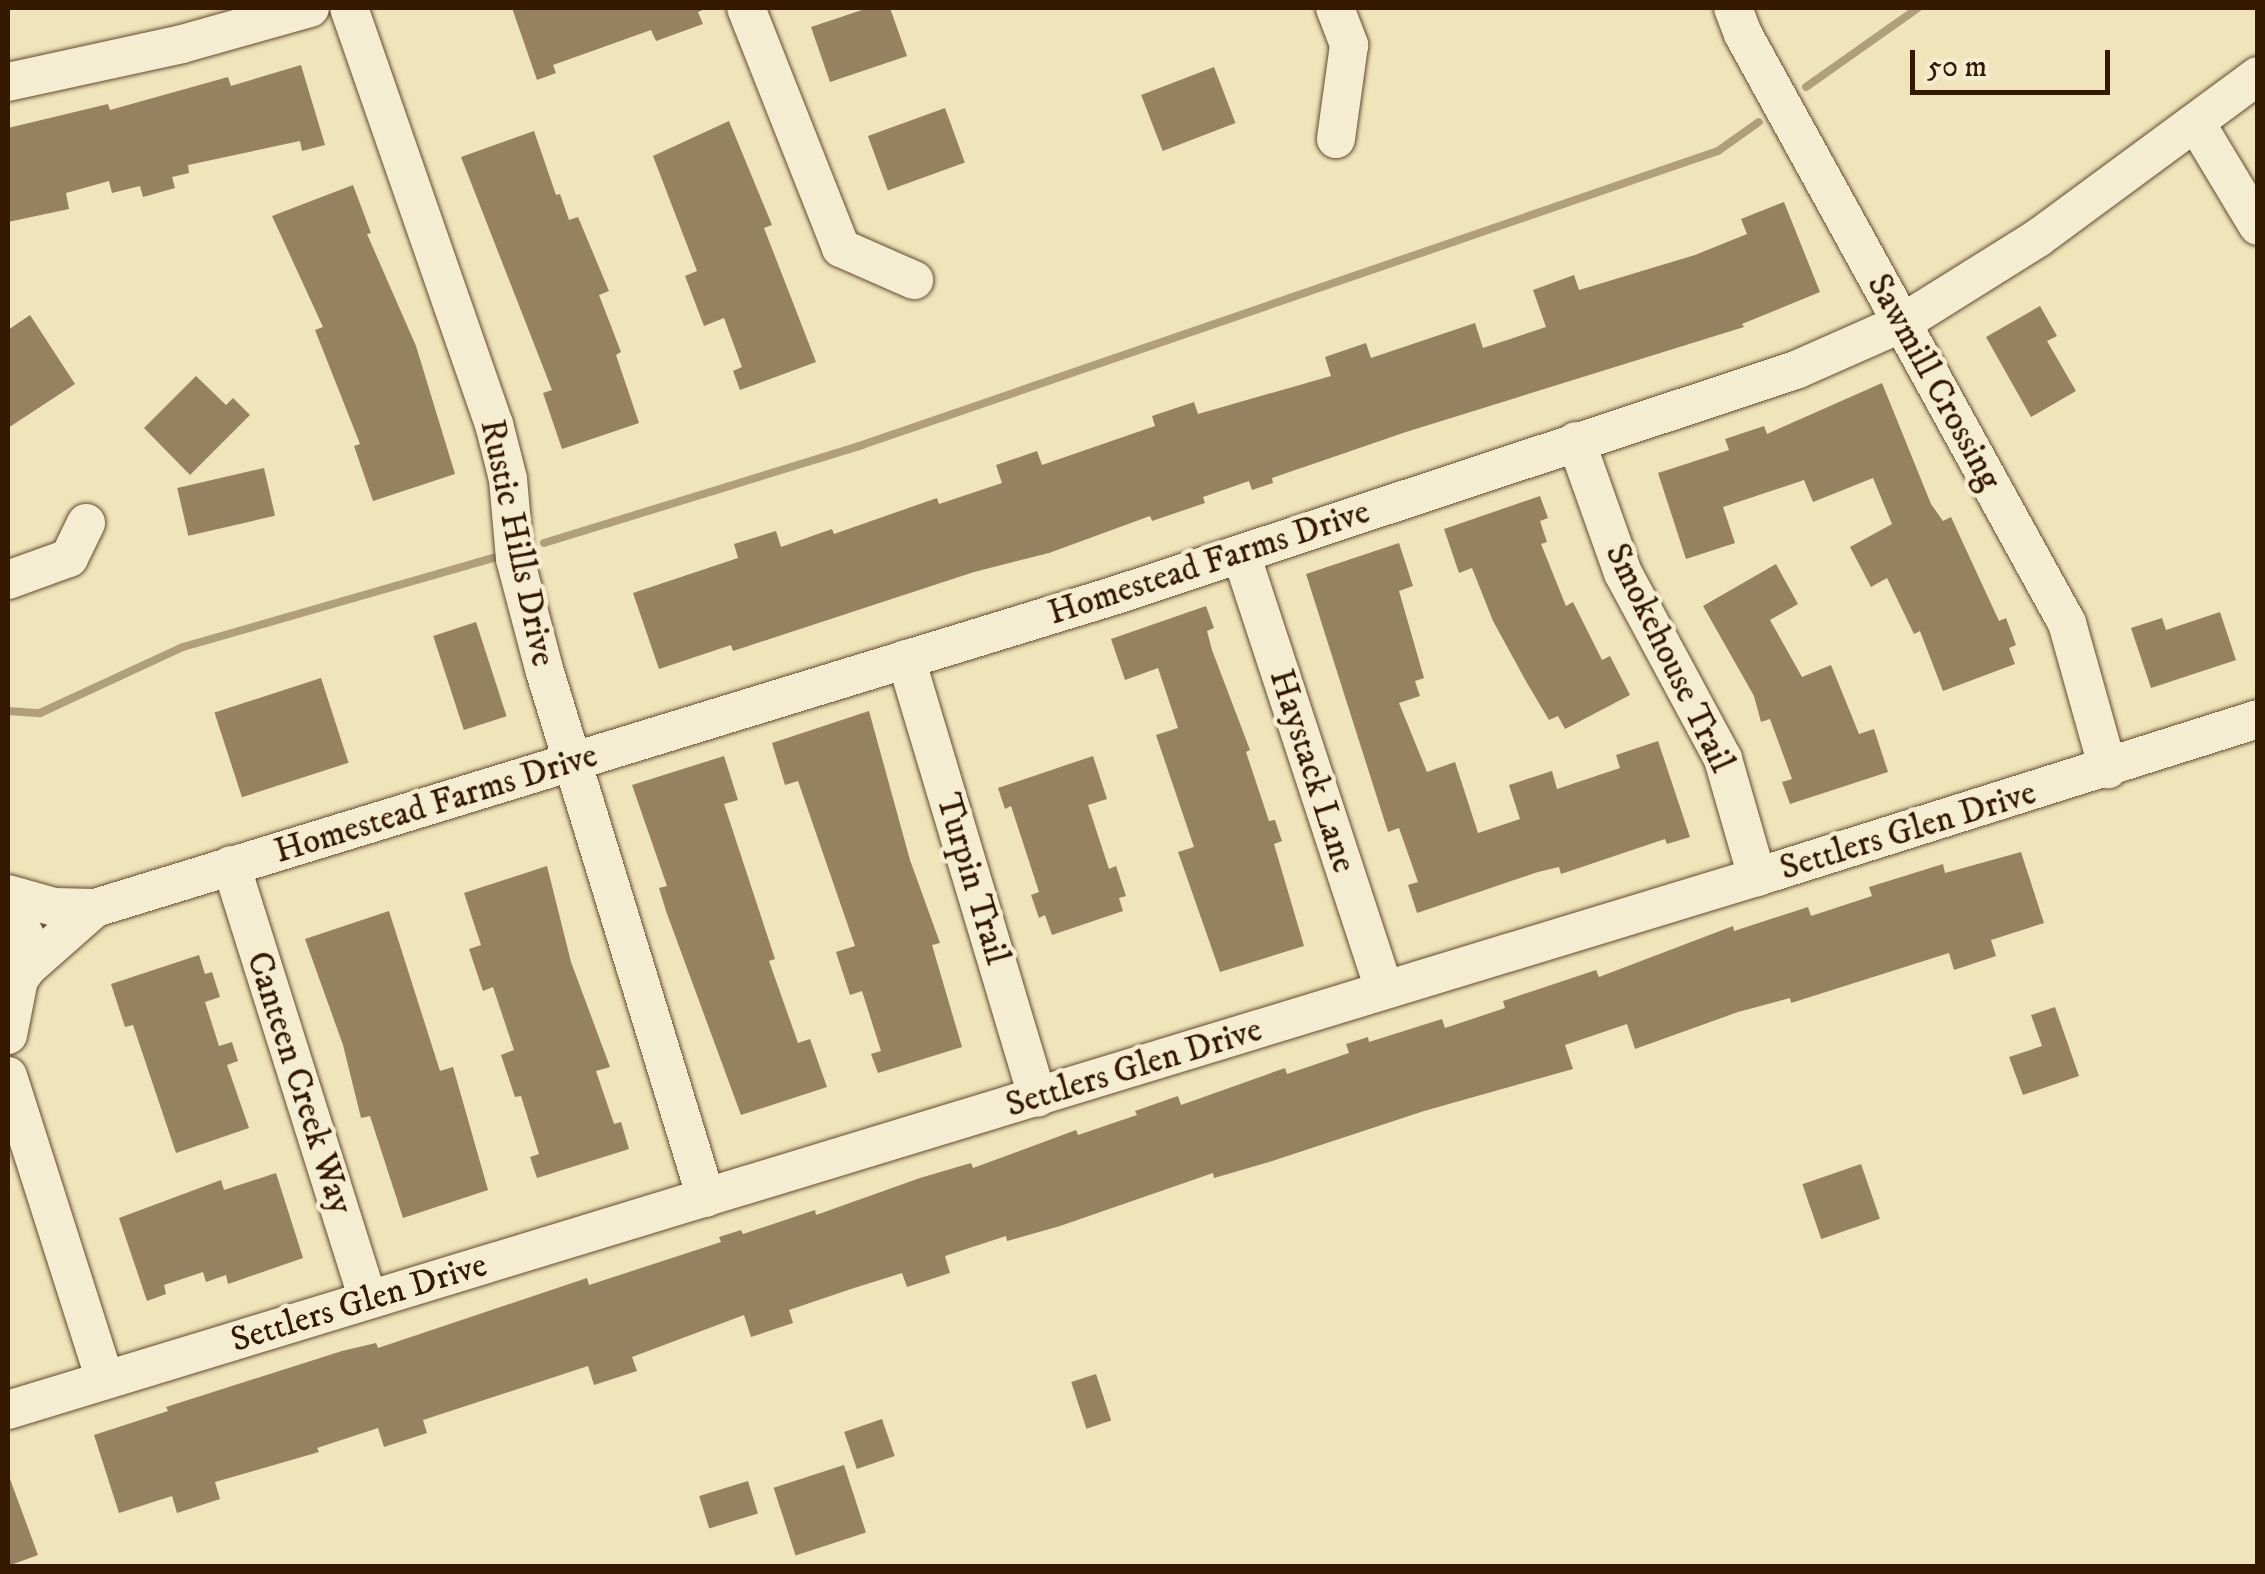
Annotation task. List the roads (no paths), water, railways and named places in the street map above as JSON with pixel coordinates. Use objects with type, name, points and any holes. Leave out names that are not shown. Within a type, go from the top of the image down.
[{"type":"street","points":[[8,82],[182,44],[310,8]]},
{"type":"street","name":"Rustic Hills Drive","points":[[348,8],[494,424],[508,479],[515,559],[570,764],[706,1198]]},
{"type":"street","points":[[746,8],[841,248],[914,280]]},
{"type":"street","points":[[1335,8],[1349,45],[1336,139]]},
{"type":"street","name":"Sawmill Crossing","points":[[1733,8],[1743,34],[2067,623],[2108,768]]},
{"type":"street","name":"Homestead Farms Drive","points":[[8,897],[54,907],[95,908],[906,660],[1796,370],[1902,324],[2038,238],[2258,76]]},
{"type":"street","points":[[2196,123],[2258,226]]},
{"type":"street","name":"Smokehouse Trail","points":[[1576,441],[1622,573],[1723,759],[1757,877]]},
{"type":"street","points":[[8,580],[69,558],[86,523]]},
{"type":"street","name":"Haystack Lane","points":[[1240,554],[1384,989]]},
{"type":"street","name":"Turpin Trail","points":[[906,660],[1038,1098]]},
{"type":"street","name":"Settlers Glen Drive","points":[[8,1410],[1038,1098],[2258,719]]},
{"type":"street","name":"Canteen Creek Way","points":[[230,866],[368,1300]]},
{"type":"street","name":"Homestead Farms Drive","points":[[8,897],[30,944],[17,983]]},
{"type":"street","name":"Homestead Farms Drive","points":[[17,983],[95,908]]},
{"type":"street","points":[[8,1035],[17,983]]},
{"type":"street","points":[[8,1076],[105,1380]]},
{"type":"waterway","points":[[1806,87],[1918,8]]},
{"type":"waterway","points":[[544,543],[862,445],[1718,151],[1759,122]]},
{"type":"waterway","points":[[8,711],[40,713],[183,647],[493,558]]}]
